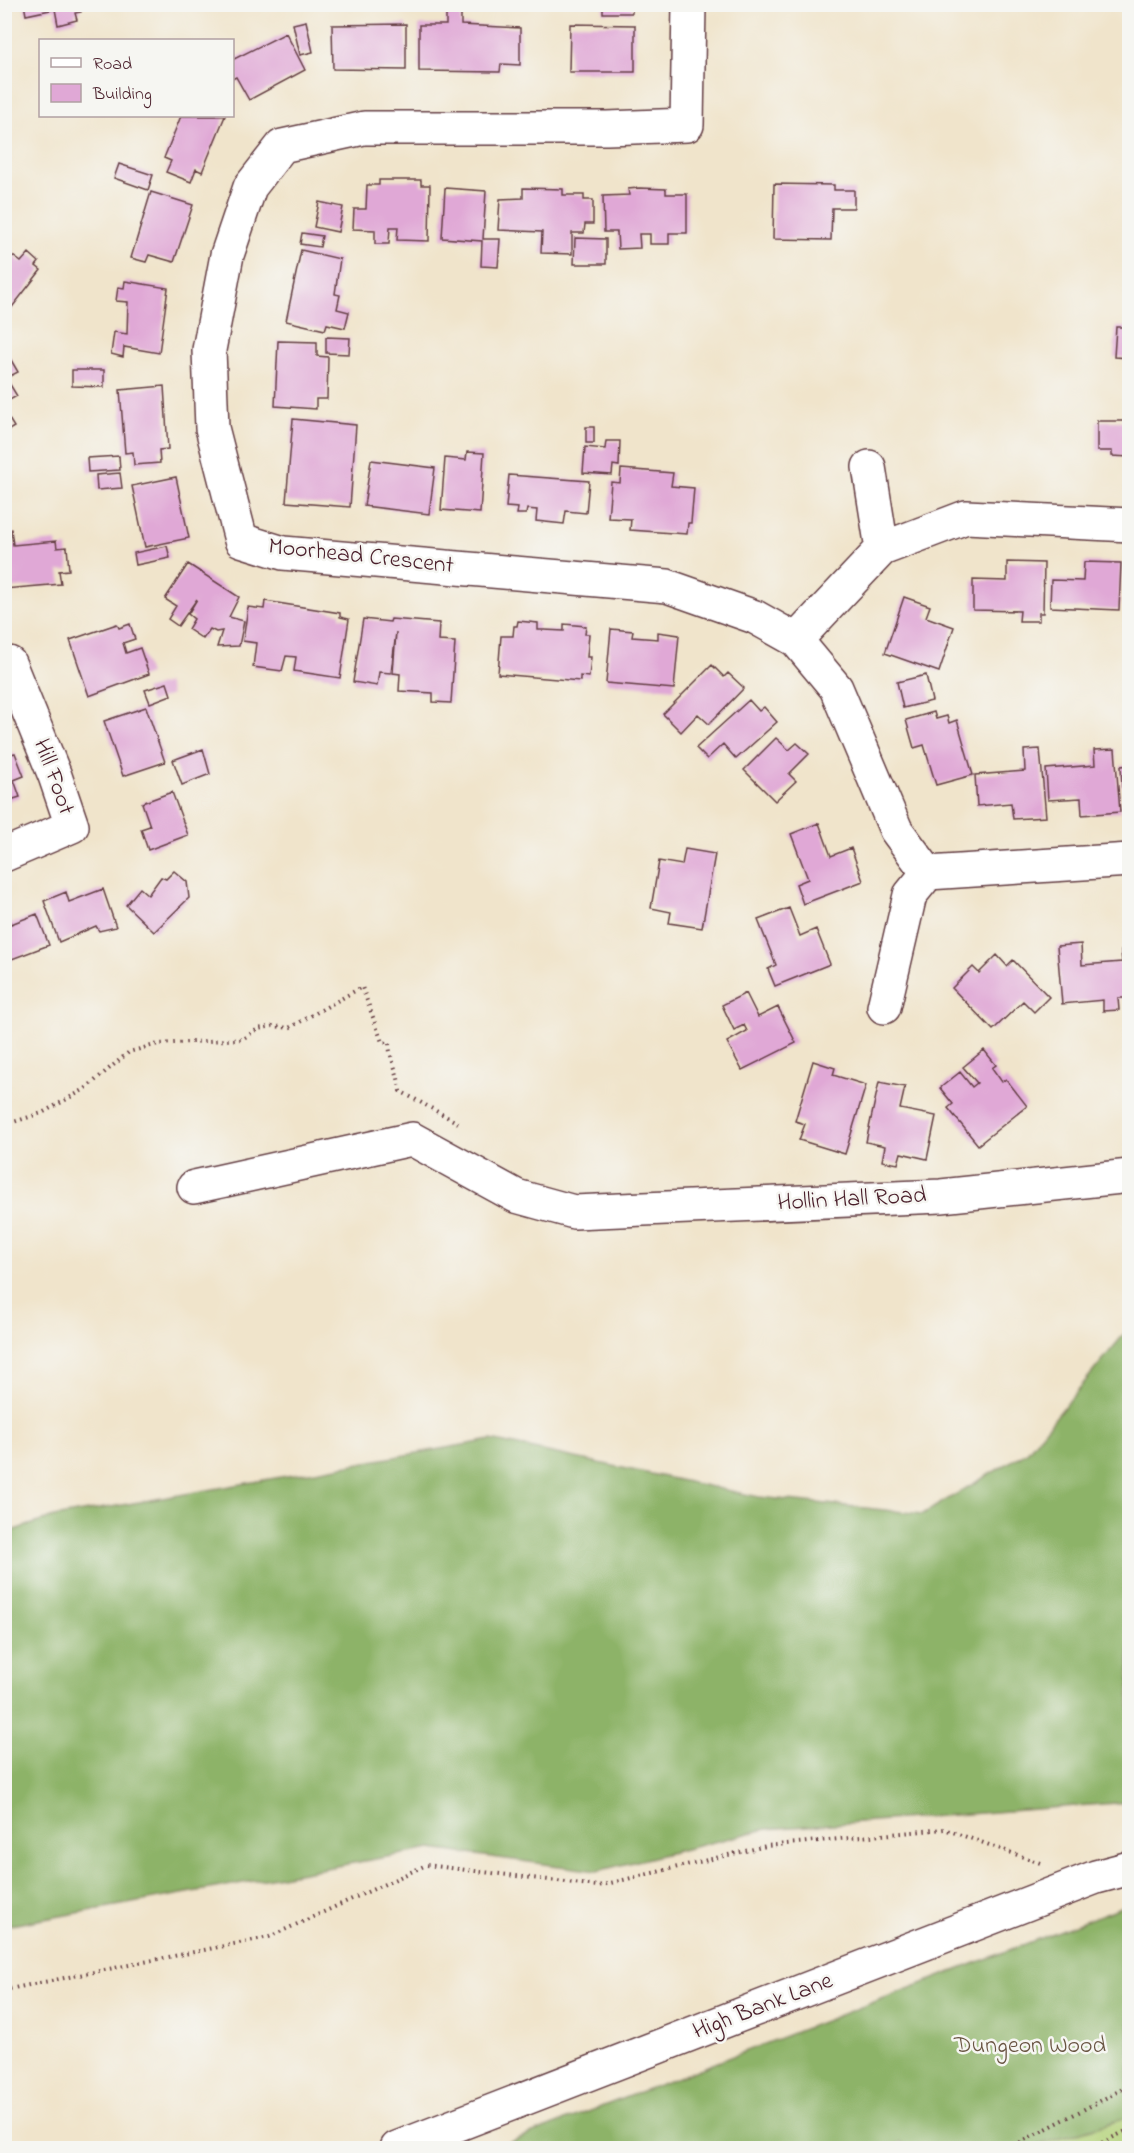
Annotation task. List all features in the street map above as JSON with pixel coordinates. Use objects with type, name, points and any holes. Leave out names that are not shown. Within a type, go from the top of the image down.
[{"type":"street","name":"Moorhead Crescent","points":[[689,4],[687,125],[607,128],[364,128],[282,146],[250,187],[227,255],[209,351],[212,428],[241,540],[283,553],[667,586],[755,617],[796,640],[836,688],[896,830],[928,873]]},
{"type":"street","points":[[869,467],[882,549]]},
{"type":"street","points":[[796,640],[882,549],[966,517],[1130,525]]},
{"type":"street","name":"Hill Foot","points":[[4,663],[9,663],[55,776],[72,826],[4,855]]},
{"type":"street","points":[[884,1007],[910,896],[928,873],[1130,860]]},
{"type":"street","name":"Hollin Hall Road","points":[[194,1187],[412,1139],[516,1196],[574,1212],[941,1196],[1130,1176]]},
{"type":"street","name":"High Bank Lane","points":[[397,2148],[1088,1881],[1130,1868]]},
{"type":"path","points":[[4,1125],[42,1113],[85,1089],[129,1052],[158,1044],[242,1040],[258,1029],[273,1026],[289,1028],[362,987],[382,1042],[389,1042],[389,1052],[399,1074],[400,1091],[460,1125]]},
{"type":"path","points":[[4,1990],[269,1937],[426,1865],[598,1886],[766,1846],[944,1829],[1088,1881]]},
{"type":"path","points":[[1010,2148],[1121,2090],[1130,2078]]},
{"type":"path","points":[[1091,2148],[1130,2129]]},
{"type":"green space","points":[[1129,1328],[1129,1802],[766,1829],[597,1871],[431,1849],[5,1926],[5,1533],[54,1517],[491,1440],[759,1497],[923,1514],[1027,1452]]},
{"type":"green space","name":"Dungeon Wood","points":[[1129,1904],[1129,2117],[1030,2148],[909,2148],[901,2142],[891,2148],[494,2148]]},
{"type":"green space","points":[[1129,2117],[1129,2148],[1030,2148]]},
{"type":"building","points":[[24,4],[79,4],[81,12],[75,13],[77,20],[58,25],[55,9],[26,15]]},
{"type":"building","points":[[603,4],[632,4],[632,13],[603,13]]},
{"type":"building","points":[[446,10],[461,10],[461,25],[520,28],[520,65],[501,64],[500,72],[419,71],[419,25],[446,25]]},
{"type":"building","points":[[306,21],[313,52],[300,55],[293,24]]},
{"type":"building","points":[[406,24],[406,70],[333,69],[332,25]]},
{"type":"building","points":[[570,24],[635,25],[635,72],[569,72]]},
{"type":"building","points":[[286,33],[305,70],[249,100],[236,77],[234,78],[234,59]]},
{"type":"building","points":[[181,117],[225,117],[202,172],[196,169],[191,182],[166,172],[171,161],[164,158]]},
{"type":"building","points":[[119,164],[153,175],[148,190],[114,178]]},
{"type":"building","points":[[379,180],[421,180],[421,185],[430,185],[429,241],[397,240],[398,227],[390,227],[389,244],[375,244],[375,230],[353,229],[354,209],[366,209],[367,185],[379,185]]},
{"type":"building","points":[[774,184],[834,185],[834,190],[854,190],[854,208],[832,208],[831,240],[773,239]]},
{"type":"building","points":[[445,188],[486,191],[483,239],[500,239],[498,267],[481,266],[482,241],[442,238]]},
{"type":"building","points":[[523,188],[563,189],[563,195],[584,195],[584,200],[593,200],[593,224],[585,224],[584,233],[572,233],[572,254],[541,253],[542,232],[498,230],[500,199],[523,198]]},
{"type":"building","points":[[628,189],[666,189],[666,194],[687,194],[687,233],[669,233],[669,244],[650,244],[650,234],[639,234],[640,248],[618,249],[617,232],[604,232],[603,196],[629,195]]},
{"type":"building","points":[[151,192],[193,205],[174,262],[149,255],[146,262],[131,258]]},
{"type":"building","points":[[319,202],[343,207],[338,232],[314,227]]},
{"type":"building","points":[[302,233],[322,236],[320,247],[300,244]]},
{"type":"building","points":[[575,238],[606,239],[606,264],[574,264]]},
{"type":"building","points":[[4,249],[21,262],[29,253],[39,262],[36,266],[41,270],[6,315]]},
{"type":"building","points":[[301,250],[340,259],[335,294],[340,295],[337,309],[349,312],[345,328],[327,324],[325,330],[286,321]]},
{"type":"building","points":[[125,281],[168,288],[159,353],[124,347],[123,357],[111,354],[114,332],[127,334],[128,302],[116,301],[118,287],[124,288]]},
{"type":"building","points":[[1116,327],[1130,327],[1130,358],[1114,357]]},
{"type":"building","points":[[326,337],[350,338],[349,354],[326,353]]},
{"type":"building","points":[[278,341],[317,342],[317,356],[328,357],[327,399],[316,399],[316,409],[275,406]]},
{"type":"building","points":[[4,348],[18,372],[6,378],[17,396],[4,403]]},
{"type":"building","points":[[72,370],[104,370],[104,387],[72,386]]},
{"type":"building","points":[[164,386],[168,449],[159,450],[160,463],[134,465],[133,452],[125,453],[120,390]]},
{"type":"building","points":[[4,411],[14,427],[4,433]]},
{"type":"building","points":[[293,419],[356,425],[350,507],[286,502]]},
{"type":"building","points":[[1097,421],[1130,421],[1130,457],[1112,456],[1112,451],[1097,451]]},
{"type":"building","points":[[586,427],[594,427],[594,443],[586,443]]},
{"type":"building","points":[[606,441],[620,441],[619,466],[613,465],[612,475],[583,473],[585,447],[605,449]]},
{"type":"building","points":[[467,452],[484,453],[480,513],[441,510],[445,458],[466,460]]},
{"type":"building","points":[[119,456],[120,470],[88,472],[87,458]]},
{"type":"building","points":[[371,460],[435,468],[429,514],[364,506]]},
{"type":"building","points":[[621,469],[673,473],[671,486],[694,488],[691,523],[688,523],[687,534],[630,530],[631,519],[608,518],[611,482],[620,483]]},
{"type":"building","points":[[120,473],[122,488],[97,490],[96,475]]},
{"type":"building","points":[[509,475],[589,481],[586,513],[566,511],[564,524],[536,521],[537,510],[527,509],[526,514],[517,514],[518,508],[506,507]]},
{"type":"building","points":[[176,477],[189,538],[145,547],[132,486]]},
{"type":"building","points":[[11,529],[13,545],[56,541],[57,548],[67,547],[69,570],[59,571],[61,584],[4,589],[4,530]]},
{"type":"building","points":[[167,546],[170,558],[136,565],[134,553]]},
{"type":"building","points":[[1007,562],[1044,563],[1043,613],[1039,613],[1039,621],[1019,621],[1020,611],[973,610],[973,580],[1007,581]]},
{"type":"building","points":[[1084,562],[1121,563],[1119,610],[1050,607],[1051,580],[1083,581]]},
{"type":"building","points":[[188,564],[239,597],[229,617],[244,621],[239,646],[217,647],[222,631],[216,632],[210,629],[203,639],[188,629],[194,619],[188,614],[197,599],[178,626],[168,619],[176,606],[165,599]]},
{"type":"building","points":[[904,597],[930,606],[926,617],[954,627],[939,672],[885,653]]},
{"type":"building","points":[[265,601],[340,613],[340,617],[349,619],[340,678],[294,671],[296,657],[286,656],[282,671],[253,667],[256,643],[243,641],[248,607],[264,609]]},
{"type":"building","points":[[363,619],[439,623],[438,641],[455,642],[451,703],[433,702],[433,693],[399,691],[400,674],[393,673],[396,632],[391,673],[379,672],[377,686],[353,682]]},
{"type":"building","points":[[518,621],[538,623],[538,630],[564,631],[564,624],[586,626],[585,634],[589,634],[587,657],[591,657],[589,677],[580,676],[580,681],[498,674],[501,636],[513,636],[514,626],[517,626]]},
{"type":"building","points":[[117,624],[119,628],[130,624],[135,639],[123,643],[126,653],[140,648],[149,674],[89,696],[70,640]]},
{"type":"building","points":[[611,629],[633,631],[632,637],[658,639],[658,632],[679,635],[674,689],[606,683]]},
{"type":"building","points":[[712,665],[724,677],[728,673],[744,688],[709,724],[698,714],[681,732],[663,714]]},
{"type":"building","points":[[926,675],[932,701],[903,708],[897,682]]},
{"type":"building","points":[[167,683],[171,695],[150,703],[145,690]]},
{"type":"building","points":[[749,700],[759,711],[764,707],[777,722],[736,759],[723,744],[707,759],[696,748]]},
{"type":"building","points":[[146,707],[165,762],[123,776],[104,721]]},
{"type":"building","points":[[934,712],[936,719],[947,716],[949,723],[957,720],[973,775],[936,785],[924,745],[914,748],[906,720]]},
{"type":"building","points":[[776,738],[789,750],[797,743],[809,754],[789,774],[796,781],[775,801],[744,770]]},
{"type":"building","points":[[203,749],[210,774],[182,785],[173,760]]},
{"type":"building","points":[[1040,749],[1046,817],[1013,819],[1011,803],[977,806],[975,775],[1025,771],[1024,750]]},
{"type":"building","points":[[1115,749],[1120,812],[1082,815],[1081,798],[1048,800],[1046,769],[1095,765],[1094,750]]},
{"type":"building","points":[[15,753],[24,776],[14,780],[20,797],[4,802],[4,756]]},
{"type":"building","points":[[1130,765],[1130,787],[1122,787],[1121,766]]},
{"type":"building","points":[[172,792],[188,835],[148,850],[141,829],[150,826],[142,803]]},
{"type":"building","points":[[819,823],[831,856],[851,848],[863,881],[803,904],[796,884],[808,879],[791,834]]},
{"type":"building","points":[[685,849],[715,854],[702,928],[669,923],[671,912],[651,908],[659,861],[682,865]]},
{"type":"building","points":[[174,871],[187,882],[189,898],[154,932],[126,905],[140,888],[148,895],[161,877],[166,879]]},
{"type":"building","points":[[103,889],[116,927],[99,931],[96,926],[59,942],[44,901],[66,892],[69,902]]},
{"type":"building","points":[[789,908],[800,936],[816,929],[830,964],[775,986],[768,969],[776,965],[758,920]]},
{"type":"building","points":[[6,914],[11,924],[37,914],[49,945],[4,962]]},
{"type":"building","points":[[1081,944],[1082,965],[1122,962],[1121,951],[1130,951],[1130,998],[1118,998],[1119,1010],[1103,1011],[1103,1000],[1062,1004],[1057,946]]},
{"type":"building","points":[[997,955],[1007,966],[1013,960],[1049,997],[1034,1012],[1023,1001],[993,1030],[952,988],[973,967],[979,973]]},
{"type":"building","points":[[746,993],[758,1017],[778,1007],[796,1043],[742,1070],[727,1042],[747,1031],[744,1025],[734,1030],[722,1005]]},
{"type":"building","points":[[984,1050],[996,1065],[992,1068],[1002,1082],[1006,1079],[1027,1106],[978,1145],[948,1108],[953,1104],[940,1088],[960,1072],[972,1087],[977,1083],[963,1067]]},
{"type":"building","points":[[813,1061],[835,1068],[833,1075],[866,1085],[845,1154],[799,1140],[805,1124],[795,1121]]},
{"type":"building","points":[[879,1082],[905,1087],[900,1109],[936,1116],[927,1159],[901,1153],[898,1164],[882,1161],[885,1146],[866,1142]]}]
